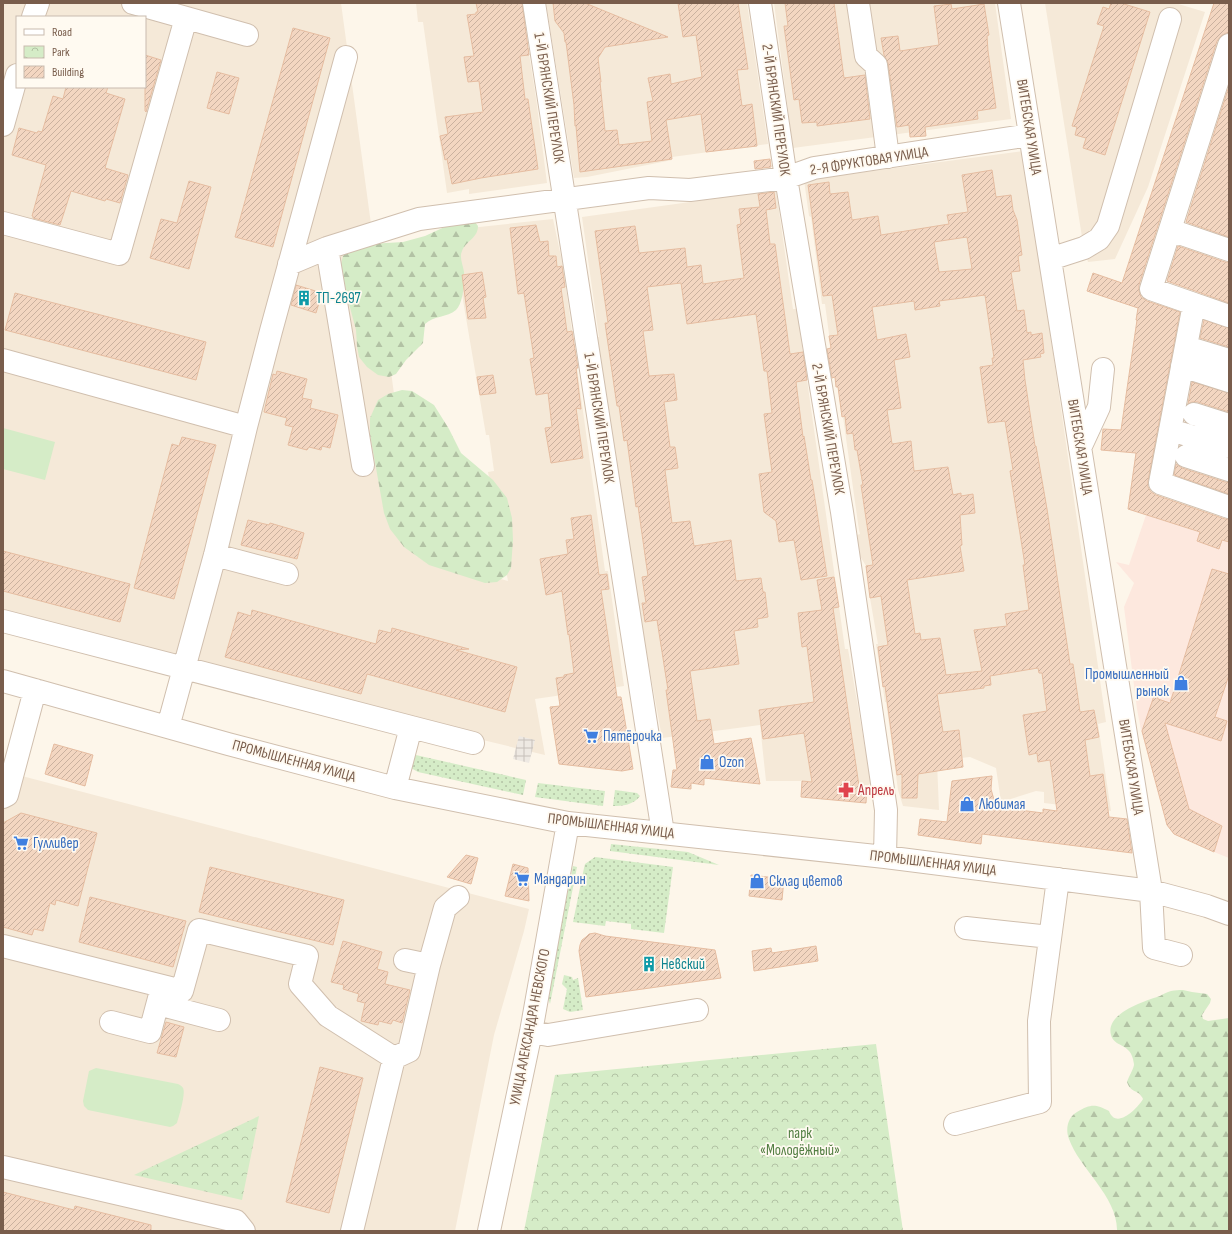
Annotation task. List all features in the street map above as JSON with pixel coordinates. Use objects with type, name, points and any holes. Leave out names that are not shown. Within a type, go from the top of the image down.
[{"type":"street","points":[[33,16],[38,3]]},
{"type":"street","points":[[133,3],[247,35]]},
{"type":"street","name":"1-Й БРЯНСКИЙ ПЕРЕУЛОК","points":[[534,3],[663,833]]},
{"type":"street","name":"2-Й БРЯНСКИЙ ПЕРЕУЛОК","points":[[760,3],[786,178],[842,512],[886,810],[885,857]]},
{"type":"street","points":[[858,3],[866,56],[876,65],[888,157]]},
{"type":"street","name":"ВИТЕБСКАЯ УЛИЦА","points":[[1009,3],[1151,891],[1154,948],[1181,955]]},
{"type":"street","points":[[3,223],[119,254],[186,18]]},
{"type":"street","points":[[1050,259],[1084,248],[1099,239],[1108,226],[1170,19]]},
{"type":"street","points":[[1229,45],[1151,289],[1229,316]]},
{"type":"street","points":[[168,726],[215,555],[246,427],[289,264],[346,57]]},
{"type":"street","points":[[3,125],[16,79]]},
{"type":"street","name":"2-Я ФРУКТОВАЯ УЛИЦА","points":[[289,264],[327,248],[418,219],[649,188],[690,190],[786,178],[814,168],[1030,135]]},
{"type":"street","points":[[1170,230],[1229,250]]},
{"type":"street","points":[[327,248],[363,465]]},
{"type":"street","points":[[1194,304],[1160,484],[1229,507]]},
{"type":"street","points":[[1196,350],[1229,360]]},
{"type":"street","points":[[3,360],[246,427]]},
{"type":"street","points":[[1182,366],[1229,381]]},
{"type":"street","points":[[1080,448],[1099,407],[1102,369]]},
{"type":"street","points":[[1194,414],[1229,425]]},
{"type":"street","points":[[1170,430],[1229,448]]},
{"type":"street","points":[[1186,456],[1229,470]]},
{"type":"street","points":[[215,555],[287,574]]},
{"type":"street","points":[[3,621],[473,743]]},
{"type":"street","name":"ПРОМЫШЛЕННАЯ УЛИЦА","points":[[3,681],[228,744],[395,788],[568,823],[885,857],[1151,891],[1207,906],[1229,914]]},
{"type":"street","points":[[3,797],[7,795],[35,690]]},
{"type":"street","points":[[395,788],[411,727]]},
{"type":"street","name":"УЛИЦА АЛЕКСАНДРА НЕВСКОГО","points":[[489,1231],[531,1032],[568,823]]},
{"type":"street","points":[[955,1124],[1040,1102],[1039,1021],[1058,879]]},
{"type":"street","points":[[394,1058],[409,1051],[429,965],[445,908],[458,897]]},
{"type":"street","points":[[966,928],[1050,937]]},
{"type":"street","points":[[160,995],[182,992],[199,930],[306,956],[300,984],[328,1016],[394,1058]]},
{"type":"street","points":[[3,946],[160,995],[219,1020]]},
{"type":"street","points":[[404,960],[429,965]]},
{"type":"street","points":[[111,1022],[150,1032],[160,995]]},
{"type":"street","points":[[531,1032],[548,1035],[697,1010]]},
{"type":"street","points":[[352,1231],[394,1058]]},
{"type":"street","points":[[3,1167],[236,1221],[244,1231]]},
{"type":"shaded area","points":[[3,3],[341,3],[416,556],[508,581],[488,472],[494,471],[489,435],[486,435],[451,230],[553,219],[563,266],[605,571],[608,571],[624,686],[535,699],[545,755],[3,625]]},
{"type":"shaded area","points":[[416,3],[521,3],[536,98],[547,183],[469,194],[469,189],[447,193],[423,22],[418,22]]},
{"type":"shaded area","points":[[546,3],[747,3],[768,144],[672,157],[672,160],[587,177],[574,178]]},
{"type":"shaded area","points":[[774,3],[995,3],[1011,119],[793,148]]},
{"type":"shaded area","points":[[1045,3],[1175,3],[1205,12],[1148,187],[1115,259],[1088,262],[1084,248]]},
{"type":"shaded area","points":[[1024,151],[1106,722],[1098,724],[1111,811],[1044,803],[1044,792],[1036,791],[1001,802],[996,768],[970,757],[937,762],[939,810],[903,806],[898,790],[886,702],[876,644],[878,644],[870,598],[868,576],[866,566],[860,556],[857,535],[860,534],[843,417],[838,387],[836,387],[825,304],[822,304],[811,217],[809,216],[804,180]]},
{"type":"shaded area","points":[[776,190],[793,309],[797,309],[845,649],[848,649],[871,783],[867,786],[802,781],[766,781],[760,725],[662,738],[631,566],[597,337],[599,337],[582,217]]},
{"type":"shaded area","name":"Промышленный рынок","points":[[1146,515],[1229,542],[1229,858],[1174,834],[1167,825],[1141,730],[1124,607],[1134,583],[1116,562],[1129,565]]},
{"type":"shaded area","points":[[519,736],[535,740],[529,763],[513,759]]},
{"type":"shaded area","points":[[3,771],[529,909],[494,1035],[455,1231],[3,1231]]},
{"type":"green space","points":[[475,222],[478,226],[476,234],[461,253],[464,281],[462,298],[458,307],[452,313],[432,319],[425,324],[423,343],[406,360],[396,374],[389,377],[378,375],[367,367],[359,357],[356,330],[344,285],[341,264],[343,256],[349,250],[370,244],[403,242],[425,236],[449,225]]},
{"type":"green space","points":[[402,390],[412,391],[434,405],[449,429],[461,453],[493,480],[507,498],[512,518],[513,540],[511,568],[507,575],[497,582],[485,583],[429,565],[404,547],[390,529],[384,513],[370,434],[370,418],[378,400],[388,394]]},
{"type":"green space","points":[[3,428],[55,442],[45,480],[3,469]]},
{"type":"green space","points":[[407,753],[526,780],[523,795],[418,772],[411,768]]},
{"type":"green space","points":[[538,783],[605,791],[603,806],[535,797]]},
{"type":"green space","points":[[615,790],[637,793],[640,796],[631,803],[613,806]]},
{"type":"green space","points":[[611,844],[688,852],[719,865],[610,851]]},
{"type":"green space","points":[[595,857],[673,867],[664,933],[631,929],[631,924],[606,921],[605,926],[573,922],[585,864]]},
{"type":"green space","points":[[573,866],[577,867],[550,1004],[547,994]]},
{"type":"green space","points":[[564,975],[572,977],[573,980],[578,978],[583,1010],[570,1012],[563,1009],[567,989],[562,984]]},
{"type":"green space","points":[[1183,990],[1207,994],[1211,999],[1202,1015],[1203,1019],[1208,1021],[1229,1018],[1229,1231],[1117,1231],[1116,1218],[1111,1206],[1074,1150],[1069,1139],[1067,1127],[1069,1120],[1074,1114],[1090,1106],[1096,1106],[1109,1111],[1116,1119],[1126,1116],[1136,1108],[1143,1099],[1129,1086],[1127,1082],[1133,1069],[1133,1059],[1128,1050],[1115,1042],[1111,1035],[1111,1027],[1114,1020],[1128,1009],[1168,992]]},
{"type":"green space","name":"парк «Молодёжный»","points":[[876,1044],[903,1231],[524,1231],[555,1075]]},
{"type":"green space","points":[[96,1068],[178,1084],[181,1086],[184,1091],[184,1095],[177,1123],[170,1127],[88,1110],[84,1106],[83,1101],[89,1071]]},
{"type":"green space","points":[[259,1116],[242,1200],[134,1175]]},
{"type":"building","points":[[476,3],[522,3],[529,55],[520,56],[525,99],[528,99],[538,169],[452,184],[447,159],[445,160],[440,136],[448,134],[445,117],[483,112],[479,81],[468,82],[464,57],[474,56],[467,15],[476,14],[476,12],[478,12]]},
{"type":"building","points":[[553,3],[585,3],[668,37],[605,47],[598,58],[605,131],[617,130],[619,145],[652,141],[647,102],[653,101],[648,78],[670,74],[671,84],[702,77],[696,35],[683,37],[678,3],[738,3],[748,69],[737,70],[742,106],[752,104],[757,146],[706,152],[701,114],[666,120],[672,159],[580,172],[574,105],[566,42],[564,33],[555,21]]},
{"type":"building","points":[[785,3],[834,3],[844,78],[865,75],[870,119],[817,126],[817,122],[802,123],[799,99],[794,100],[784,26],[788,26]]},
{"type":"building","points":[[1111,3],[1121,3],[1150,12],[1105,155],[1083,148],[1086,138],[1075,135],[1077,127],[1072,126],[1104,26],[1097,24],[1103,7],[1109,9]]},
{"type":"building","points":[[1214,3],[1229,3],[1229,33],[1221,36],[1217,41],[1139,285],[1139,291],[1141,297],[1147,301],[1180,312],[1148,487],[1151,492],[1156,495],[1225,519],[1229,519],[1229,542],[1222,540],[1219,549],[1197,541],[1200,532],[1128,509],[1136,453],[1101,450],[1103,429],[1121,430],[1138,308],[1087,291],[1093,273],[1122,283]]},
{"type":"building","points":[[951,4],[952,9],[984,4],[989,35],[987,36],[988,51],[996,108],[977,111],[978,119],[925,127],[926,136],[910,137],[909,125],[897,127],[888,63],[884,55],[881,38],[898,36],[900,51],[939,45],[934,6]]},
{"type":"building","points":[[293,28],[330,38],[273,247],[235,237]]},
{"type":"building","points":[[146,55],[161,60],[146,112]]},
{"type":"building","points":[[217,72],[239,78],[229,114],[207,108]]},
{"type":"building","points":[[1229,86],[1229,237],[1186,222]]},
{"type":"building","points":[[66,88],[108,88],[106,93],[125,99],[105,168],[128,175],[120,203],[106,199],[105,201],[71,191],[60,225],[33,218],[32,216],[46,165],[12,155],[19,128],[37,133],[38,131],[42,132],[53,96],[63,99]]},
{"type":"building","points":[[770,159],[771,167],[755,169],[754,161]]},
{"type":"building","points":[[992,170],[996,197],[1011,195],[1013,210],[1017,220],[1022,255],[1018,256],[1020,271],[1011,272],[1017,311],[1024,310],[1027,333],[1031,332],[1031,335],[1042,333],[1044,353],[1040,354],[1041,357],[1023,360],[1035,446],[1047,509],[1070,664],[1073,664],[1080,712],[1094,710],[1099,737],[1085,740],[1090,776],[1103,774],[1109,817],[1127,819],[1132,853],[982,834],[981,844],[918,835],[920,819],[947,822],[952,781],[992,776],[991,789],[996,807],[1043,813],[1043,809],[1057,811],[1050,760],[1038,762],[1037,753],[1029,755],[1023,715],[1047,711],[1042,673],[1039,673],[1038,668],[990,676],[991,685],[984,686],[984,688],[937,694],[943,732],[959,730],[963,767],[918,774],[917,798],[902,798],[902,774],[897,775],[878,647],[888,645],[881,596],[870,598],[866,566],[873,565],[861,485],[863,485],[857,450],[855,450],[853,433],[847,434],[845,416],[842,417],[838,387],[836,387],[835,377],[832,378],[827,349],[831,348],[829,336],[838,335],[832,295],[823,296],[808,185],[829,182],[830,194],[848,192],[852,220],[878,216],[881,235],[949,224],[947,215],[968,212],[962,175]],"holes":[[[967,237],[972,269],[939,272],[934,242]],[[985,295],[994,358],[992,358],[993,365],[980,367],[988,423],[1005,421],[1013,470],[1010,471],[1025,565],[1023,565],[1029,610],[1005,614],[1007,626],[974,630],[982,671],[946,675],[940,638],[921,640],[920,633],[915,634],[907,580],[964,571],[960,546],[962,545],[960,515],[975,513],[973,494],[961,496],[961,493],[953,495],[948,467],[914,471],[911,441],[892,444],[887,410],[901,408],[894,360],[910,357],[906,334],[877,340],[872,307],[914,301],[915,310],[940,306],[939,301]]]},
{"type":"building","points":[[189,181],[211,187],[189,269],[150,258],[161,219],[177,223]]},
{"type":"building","points":[[774,192],[776,208],[766,210],[770,244],[775,244],[790,354],[803,352],[807,380],[796,382],[803,437],[804,436],[812,480],[827,576],[801,580],[794,540],[779,542],[776,521],[764,512],[759,474],[772,472],[764,414],[772,413],[767,371],[764,371],[756,314],[687,324],[681,283],[647,287],[653,330],[643,331],[649,376],[674,374],[677,400],[664,402],[670,447],[675,447],[678,468],[665,470],[672,523],[690,521],[694,546],[731,540],[736,581],[761,578],[763,592],[765,592],[768,617],[757,619],[758,627],[734,631],[739,664],[690,671],[697,721],[710,719],[714,744],[751,738],[760,784],[704,778],[704,785],[691,783],[691,789],[671,787],[673,770],[677,770],[666,690],[668,690],[657,620],[645,622],[642,603],[646,603],[642,577],[648,576],[638,506],[636,507],[627,440],[624,441],[619,406],[617,406],[605,323],[608,323],[595,231],[635,226],[639,253],[685,248],[687,267],[701,265],[703,284],[744,278],[737,225],[741,224],[739,209],[760,207],[758,194]]},
{"type":"building","points":[[536,225],[540,242],[548,241],[549,256],[556,256],[557,267],[562,266],[565,287],[561,288],[567,332],[572,331],[578,368],[576,368],[581,409],[576,408],[583,458],[551,463],[545,428],[552,427],[548,393],[536,395],[530,359],[534,358],[524,293],[518,294],[510,228]]},
{"type":"building","points":[[1178,246],[1229,262],[1229,303],[1167,281]]},
{"type":"building","points":[[482,272],[486,297],[483,298],[486,318],[468,319],[462,275]]},
{"type":"building","name":"ТП-2697","points":[[296,285],[322,293],[316,313],[291,305]]},
{"type":"building","points":[[15,293],[206,342],[196,380],[5,330]]},
{"type":"building","points":[[1204,320],[1229,328],[1229,347],[1200,338]]},
{"type":"building","points":[[277,371],[307,379],[302,398],[312,400],[310,408],[338,415],[330,448],[322,446],[321,450],[309,447],[307,450],[288,445],[293,427],[285,425],[287,418],[264,412],[273,374],[276,375]]},
{"type":"building","points":[[493,375],[496,393],[480,395],[477,377]]},
{"type":"building","points":[[1192,382],[1229,393],[1229,412],[1198,402],[1188,404]]},
{"type":"building","points":[[182,437],[216,445],[174,599],[134,588],[172,444],[179,446]]},
{"type":"building","points":[[1176,464],[1182,468],[1229,482],[1229,494],[1174,475]]},
{"type":"building","points":[[591,515],[599,575],[607,574],[609,589],[601,590],[617,697],[621,697],[633,769],[622,771],[559,764],[550,707],[560,706],[556,678],[574,673],[562,591],[546,595],[540,559],[568,554],[566,540],[574,539],[571,518]]},
{"type":"building","points":[[248,520],[269,525],[270,523],[304,533],[297,559],[241,545]]},
{"type":"building","points":[[3,551],[130,584],[120,622],[3,591]]},
{"type":"building","points":[[1212,569],[1229,574],[1229,675],[1215,717],[1227,721],[1221,741],[1165,723],[1189,809],[1222,826],[1214,852],[1174,834],[1167,825],[1142,731],[1156,690],[1158,699],[1170,703]]},
{"type":"building","points":[[834,577],[839,607],[833,608],[859,786],[867,787],[866,803],[801,797],[802,781],[812,782],[804,733],[763,739],[759,710],[814,702],[807,646],[802,647],[798,613],[822,610],[817,580]]},
{"type":"building","points":[[252,610],[376,644],[379,630],[391,633],[392,628],[469,649],[456,650],[517,667],[505,712],[367,674],[361,694],[225,657],[238,612],[251,616]]},
{"type":"building","points":[[54,744],[93,755],[85,786],[45,774]]},
{"type":"building","points":[[21,813],[97,833],[78,906],[56,900],[55,905],[50,903],[43,931],[34,929],[32,935],[3,927],[3,823]]},
{"type":"building","points":[[466,855],[478,858],[471,884],[447,877]]},
{"type":"building","points":[[513,864],[528,868],[529,901],[505,896]]},
{"type":"building","points":[[210,867],[344,900],[333,945],[199,912]]},
{"type":"building","points":[[751,875],[784,879],[782,900],[749,896]]},
{"type":"building","points":[[90,897],[186,921],[173,967],[79,942]]},
{"type":"building","name":"Невский","points":[[595,933],[605,936],[715,950],[721,978],[586,997],[579,951],[582,940],[589,934]]},
{"type":"building","points":[[343,941],[382,952],[377,969],[388,972],[385,984],[410,990],[402,1023],[393,1020],[391,1024],[379,1021],[378,1025],[361,1021],[365,1003],[357,1001],[359,994],[343,989],[344,985],[331,982]]},
{"type":"building","points":[[816,946],[818,961],[754,971],[752,951],[771,948],[772,953]]},
{"type":"building","points":[[166,1022],[184,1027],[176,1057],[157,1053]]},
{"type":"building","points":[[320,1067],[363,1078],[329,1213],[286,1202]]},
{"type":"building","points":[[3,1192],[74,1210],[75,1206],[151,1225],[151,1231],[3,1231]]},
{"type":"place","name":"ТП-2697","points":[[304,298]]},
{"type":"place","name":"Промышленный рынок","points":[[1181,683]]},
{"type":"place","name":"Пятёрочка","points":[[591,736]]},
{"type":"place","name":"Ozon","points":[[707,762]]},
{"type":"place","name":"Апрель","points":[[846,790]]},
{"type":"place","name":"Любимая","points":[[967,804]]},
{"type":"place","name":"Гулливер","points":[[21,843]]},
{"type":"place","name":"Мандарин","points":[[522,879]]},
{"type":"place","name":"Склад цветов","points":[[757,881]]},
{"type":"place","name":"Невский","points":[[649,964]]}]
